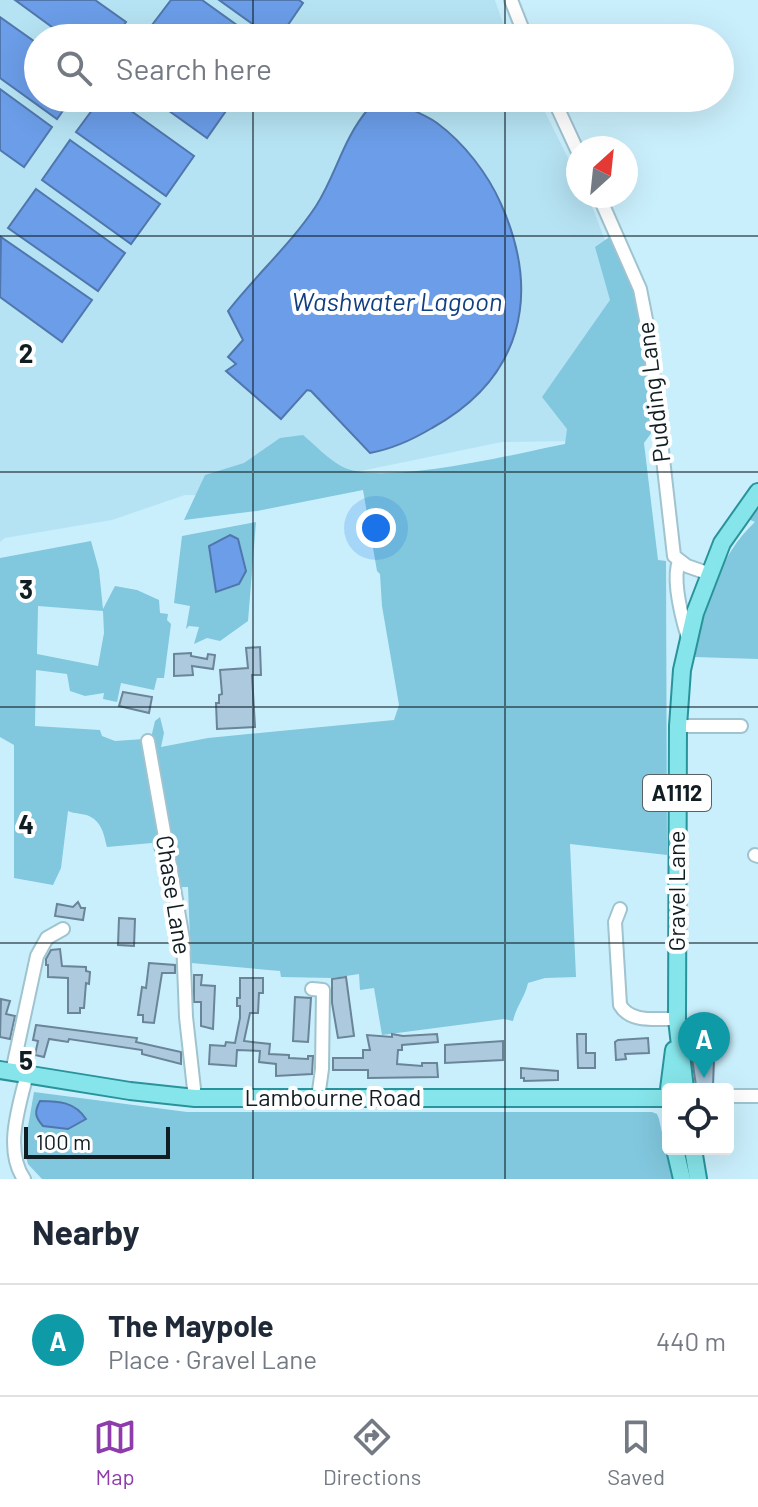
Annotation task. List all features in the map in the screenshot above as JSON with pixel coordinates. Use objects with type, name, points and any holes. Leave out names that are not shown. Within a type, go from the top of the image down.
[{"type":"main road","name":"Gravel Lane","points":[[670,1083],[677,1020],[678,726],[682,670],[688,638],[722,543],[758,492]]},
{"type":"main road","name":"Gravel Lane","points":[[677,1020],[684,1083]]},
{"type":"main road","name":"Lambourne Road","points":[[13,1072],[195,1098],[662,1098]]},
{"type":"main road","points":[[677,1155],[684,1179]]},
{"type":"main road","points":[[682,1155],[684,1179]]},
{"type":"main road","points":[[694,1155],[698,1179]]},
{"type":"street","points":[[511,0],[520,24]]},
{"type":"street","points":[[559,112],[571,136]]},
{"type":"street","name":"Pudding Lane","points":[[604,208],[640,289],[649,335],[672,549],[679,561],[677,572],[682,616],[688,638]]},
{"type":"street","points":[[679,561],[710,574]]},
{"type":"street","points":[[678,726],[741,726]]},
{"type":"street","name":"Chase Lane","points":[[148,741],[183,939],[186,1017],[195,1098]]},
{"type":"street","points":[[620,909],[615,922],[620,1005],[636,1018],[677,1020]]},
{"type":"street","points":[[24,1179],[12,1149],[13,1072],[37,956],[47,938],[63,929]]},
{"type":"street","points":[[312,989],[323,990],[322,1069],[318,1098]]},
{"type":"street","points":[[734,1096],[758,1096]]},
{"type":"shaded area","points":[[0,0],[495,0],[503,24],[24,24],[24,112],[545,112],[566,154],[566,208],[593,208],[630,305],[643,440],[502,442],[361,471],[354,479],[226,496],[185,495],[112,520],[5,538],[0,542]]},
{"type":"shaded area","points":[[611,236],[634,292],[642,338],[652,432],[644,443],[658,560],[666,561],[667,855],[570,844],[576,977],[545,978],[528,983],[513,1021],[504,1019],[382,1035],[374,988],[360,990],[359,974],[333,978],[281,977],[280,971],[191,963],[188,887],[176,887],[151,738],[155,721],[160,717],[164,733],[161,747],[208,738],[394,720],[399,705],[382,606],[380,574],[363,490],[257,511],[184,520],[205,475],[244,463],[280,438],[303,435],[341,466],[359,472],[385,473],[450,467],[565,444],[567,429],[542,397],[610,300],[595,247]]},
{"type":"shaded area","points":[[758,482],[758,659],[695,657],[714,584],[732,550],[755,522],[732,512]]},
{"type":"shaded area","points":[[256,522],[248,621],[220,641],[207,638],[194,644],[199,627],[189,626],[186,629],[190,606],[174,603],[182,536]]},
{"type":"shaded area","points":[[91,541],[99,570],[103,609],[115,586],[137,590],[159,600],[160,613],[168,614],[167,620],[171,624],[164,678],[157,678],[154,690],[121,683],[117,702],[103,699],[104,693],[85,696],[70,691],[67,674],[36,670],[35,726],[100,730],[102,736],[115,741],[144,739],[170,886],[163,886],[152,843],[107,847],[97,822],[89,816],[68,811],[61,868],[53,885],[14,878],[14,745],[0,737],[0,558]],"holes":[[[38,606],[103,611],[104,633],[98,666],[37,654]]]},
{"type":"shaded area","points":[[34,1092],[187,1112],[652,1112],[659,1119],[662,1155],[667,1155],[672,1179],[42,1179],[28,1164],[24,1150]]},
{"type":"water","points":[[15,0],[95,0],[126,22],[124,24],[48,24]]},
{"type":"water","points":[[171,0],[202,0],[235,24],[153,24]]},
{"type":"water","points":[[219,0],[299,0],[303,3],[289,24],[252,24]]},
{"type":"water","points":[[0,17],[24,34],[24,95],[0,78]]},
{"type":"water","points":[[0,89],[24,107],[24,112],[31,112],[52,127],[24,167],[0,150]]},
{"type":"water","points":[[47,112],[62,112],[57,119]]},
{"type":"water","points":[[91,112],[133,112],[194,156],[166,196],[76,132]]},
{"type":"water","points":[[171,112],[225,112],[207,138]]},
{"type":"water","name":"Washwater Lagoon","points":[[366,112],[416,112],[437,123],[466,150],[501,204],[520,271],[521,302],[515,332],[504,360],[486,385],[462,408],[432,428],[402,444],[370,453],[311,391],[307,390],[281,419],[226,371],[236,364],[228,357],[243,340],[228,311],[316,206]]},
{"type":"water","points":[[70,140],[160,204],[131,244],[42,180]]},
{"type":"water","points":[[36,189],[125,253],[98,291],[8,228]]},
{"type":"water","points":[[1,237],[92,300],[62,342],[0,297]]},
{"type":"water","points":[[230,535],[238,539],[246,571],[239,584],[216,592],[209,546]]},
{"type":"water","points":[[40,1101],[66,1104],[77,1109],[86,1119],[68,1129],[43,1126],[36,1114]]},
{"type":"building","points":[[260,647],[261,675],[252,675],[255,727],[217,729],[216,703],[219,703],[219,695],[222,694],[220,670],[248,668],[246,648]]},
{"type":"building","points":[[191,653],[191,656],[207,659],[208,654],[215,655],[213,669],[192,666],[193,675],[174,676],[174,654]]},
{"type":"building","points":[[123,692],[152,697],[149,713],[119,706]]},
{"type":"building","points":[[78,902],[81,908],[85,908],[83,920],[55,916],[57,904],[73,907]]},
{"type":"building","points":[[119,918],[135,919],[134,946],[118,945]]},
{"type":"building","points":[[60,949],[62,966],[86,967],[86,971],[90,972],[84,1008],[80,1008],[80,1013],[68,1013],[68,978],[48,977],[46,959],[51,950]]},
{"type":"building","points":[[149,963],[175,965],[175,973],[162,973],[154,1023],[143,1022],[143,1015],[138,1015]]},
{"type":"building","points":[[194,975],[202,975],[201,985],[215,986],[213,1029],[201,1026],[201,1002],[194,1002]]},
{"type":"building","points":[[346,977],[354,1036],[338,1038],[332,1003],[332,979]]},
{"type":"building","points":[[240,978],[263,978],[258,1013],[250,1013],[244,1041],[270,1044],[269,1054],[308,1059],[308,1056],[313,1056],[312,1074],[276,1076],[276,1064],[259,1062],[260,1051],[237,1050],[236,1066],[209,1064],[210,1045],[235,1043],[240,1018],[237,998],[240,998]]},
{"type":"building","points":[[295,997],[311,998],[308,1042],[293,1041]]},
{"type":"building","points":[[1,999],[10,1001],[6,1014],[15,1016],[10,1039],[0,1037]]},
{"type":"building","points":[[36,1025],[137,1038],[136,1042],[181,1052],[181,1064],[142,1054],[142,1050],[69,1039],[68,1042],[49,1039],[44,1057],[35,1055],[38,1041],[33,1040]]},
{"type":"building","points":[[392,1034],[437,1034],[438,1042],[402,1045],[402,1050],[398,1050],[397,1064],[422,1066],[422,1063],[437,1063],[438,1077],[368,1078],[368,1070],[333,1070],[333,1058],[363,1058],[363,1050],[370,1050],[367,1035],[392,1037]]},
{"type":"building","points":[[577,1034],[586,1034],[586,1053],[595,1053],[595,1068],[578,1068]]},
{"type":"building","points":[[648,1038],[649,1053],[625,1054],[626,1059],[616,1060],[615,1042]]},
{"type":"building","points":[[503,1041],[503,1060],[445,1063],[445,1045]]},
{"type":"building","points":[[692,1058],[714,1058],[713,1083],[696,1083]]},
{"type":"building","points":[[521,1068],[558,1071],[558,1080],[524,1081]]},
{"type":"place","name":"The Maypole","points":[[704,1078]]}]
